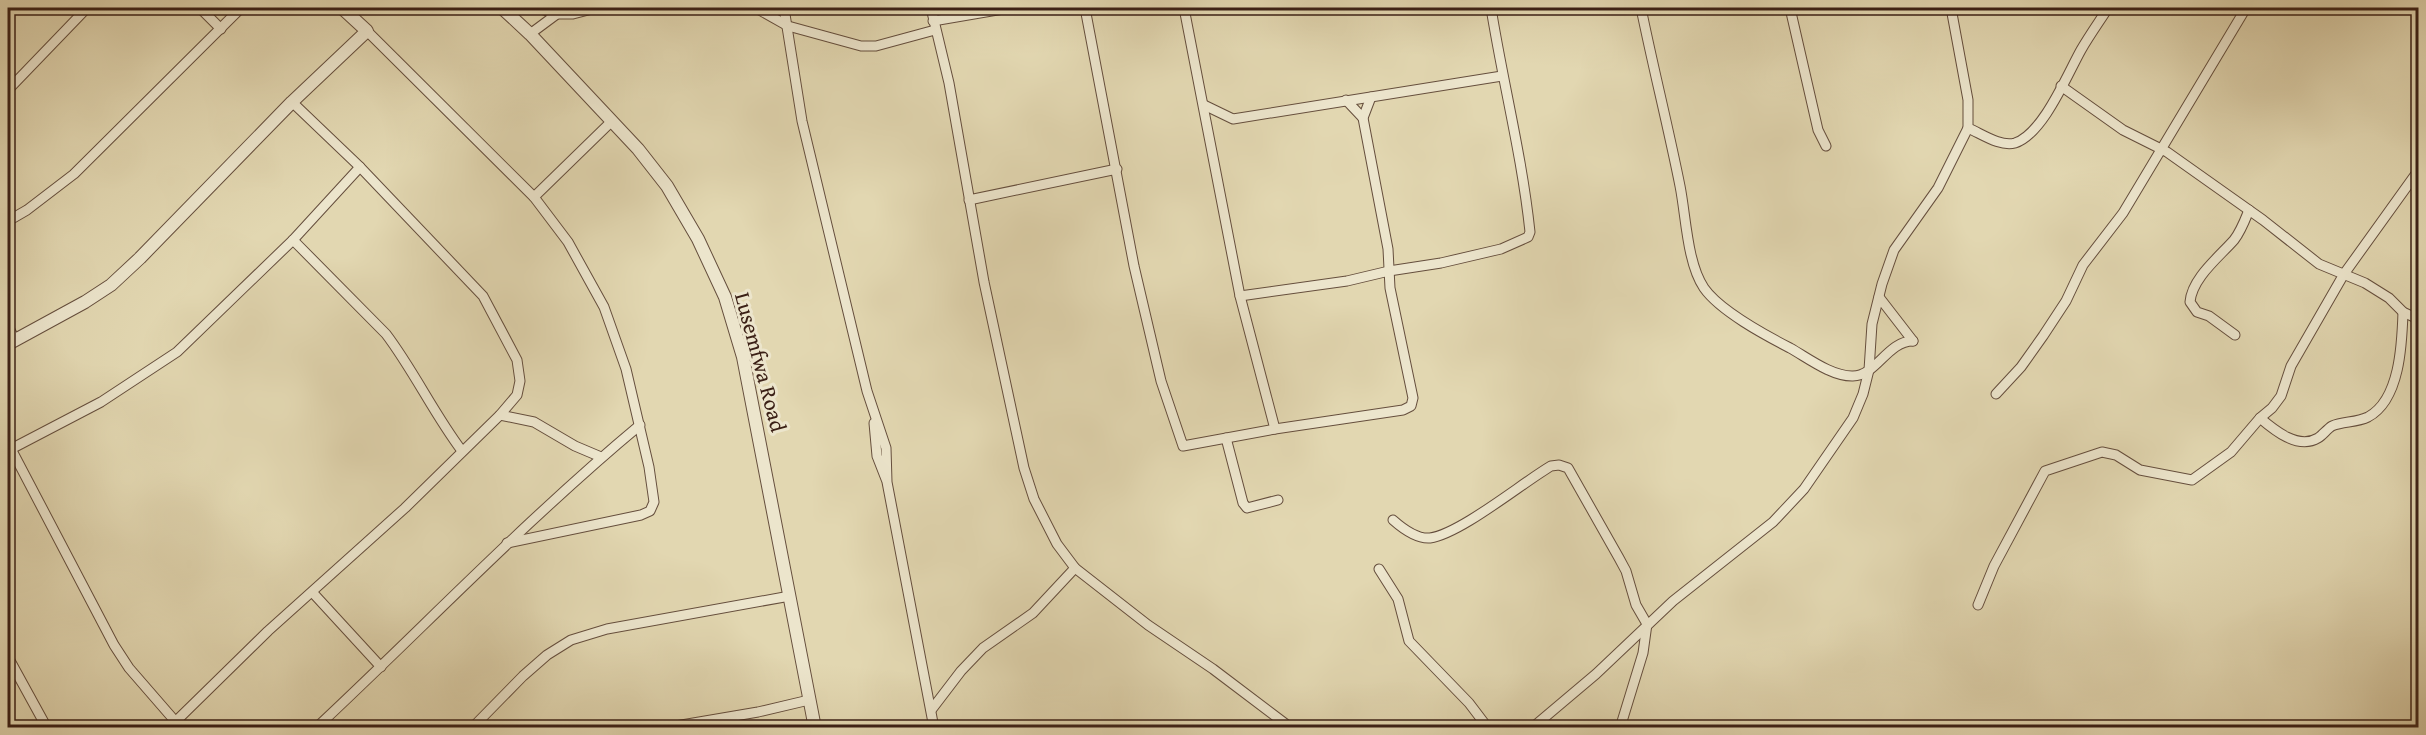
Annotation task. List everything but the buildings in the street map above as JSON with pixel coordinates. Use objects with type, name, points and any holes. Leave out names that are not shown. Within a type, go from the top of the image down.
[{"type":"street","points":[[8,90],[87,8]]},
{"type":"street","points":[[200,8],[221,29]]},
{"type":"street","points":[[8,221],[27,210],[74,174],[241,8]]},
{"type":"street","points":[[342,8],[534,197],[568,242],[604,307],[626,369],[640,425],[654,502],[650,511],[641,515],[507,543]]},
{"type":"street","name":"Lusemfwa Road","points":[[502,8],[530,34],[638,149],[667,186],[698,239],[725,297],[743,357],[814,728]]},
{"type":"street","points":[[538,8],[557,14],[573,14],[596,8]]},
{"type":"street","points":[[756,8],[788,26],[861,46],[876,46],[934,25],[1009,8]]},
{"type":"street","points":[[784,8],[802,121],[874,417],[886,448],[887,482],[934,728]]},
{"type":"street","points":[[931,8],[948,83],[969,200],[1024,468],[1034,499],[1057,544],[1075,568],[1140,619],[1213,669],[1291,728]]},
{"type":"street","points":[[1085,8],[1134,266],[1161,381],[1181,444],[1187,446],[1275,429],[1403,410],[1411,406],[1413,398],[1390,288],[1388,249],[1363,118],[1371,97]]},
{"type":"street","points":[[1184,8],[1240,297],[1275,429]]},
{"type":"street","points":[[1240,297],[1347,281],[1389,270],[1418,267],[1476,255],[1501,249],[1528,237],[1524,181],[1502,76],[1491,8]]},
{"type":"street","points":[[1641,8],[1680,185],[1690,244],[1704,288],[1719,303],[1765,336],[1829,369],[1849,376],[1860,376],[1893,348],[1905,341],[1913,341],[1879,297]]},
{"type":"street","points":[[1790,8],[1818,130],[1826,146]]},
{"type":"street","points":[[1532,728],[1596,674],[1673,601],[1762,533],[1804,489],[1853,418],[1863,394],[1869,370],[1872,324],[1894,250],[1938,188],[1968,128],[1968,100],[1951,8]]},
{"type":"street","points":[[1968,128],[2000,143],[2014,143],[2024,139],[2046,114],[2082,48],[2108,8]]},
{"type":"street","points":[[1996,394],[2021,367],[2043,336],[2066,301],[2083,265],[2123,213],[2246,8]]},
{"type":"street","points":[[530,34],[557,14]]},
{"type":"street","points":[[8,326],[11,342],[111,285],[292,102],[367,31]]},
{"type":"street","points":[[1204,105],[1233,119],[1502,76]]},
{"type":"street","points":[[2061,86],[2123,129],[2160,148],[2249,210],[2319,264],[2344,274],[2389,298],[2403,312],[2418,319]]},
{"type":"street","points":[[1346,100],[1363,118]]},
{"type":"street","points":[[292,102],[360,167],[476,288],[500,326],[517,360],[520,381],[517,395],[500,415],[405,508],[268,631],[172,724],[114,645],[9,446],[101,402],[177,352],[293,240],[360,167]]},
{"type":"street","points":[[534,197],[612,121]]},
{"type":"street","points":[[969,200],[1117,169]]},
{"type":"street","points":[[1978,605],[1994,566],[2045,471],[2102,452],[2116,455],[2140,470],[2192,480],[2231,452],[2281,396],[2291,366],[2344,274],[2418,171]]},
{"type":"street","points":[[2235,335],[2209,316],[2192,308],[2190,295],[2204,274],[2235,238],[2249,210]]},
{"type":"street","points":[[293,240],[386,334],[445,429],[462,451]]},
{"type":"street","points":[[2260,418],[2286,436],[2308,441],[2317,438],[2333,426],[2353,423],[2375,413],[2389,396],[2399,362],[2403,312]]},
{"type":"street","points":[[500,415],[534,422],[574,446],[601,457]]},
{"type":"street","points":[[316,728],[507,543],[601,457],[640,425]]},
{"type":"street","points":[[1226,438],[1243,503],[1247,508],[1278,500]]},
{"type":"street","points":[[1393,520],[1415,535],[1429,538],[1449,532],[1551,466],[1559,465],[1568,468],[1623,565],[1636,605],[1647,624],[1643,653],[1620,728]]},
{"type":"street","points":[[932,709],[961,671],[983,648],[1033,613],[1075,568]]},
{"type":"street","points":[[1379,569],[1398,598],[1409,641],[1469,703],[1488,728]]},
{"type":"street","points":[[313,593],[381,667]]},
{"type":"street","points":[[472,728],[539,662],[571,640],[607,629],[790,596]]},
{"type":"street","points":[[8,657],[47,728]]},
{"type":"street","points":[[664,728],[697,725],[809,700]]},
{"type":"street","points":[[1543,720],[1551,728]]}]
